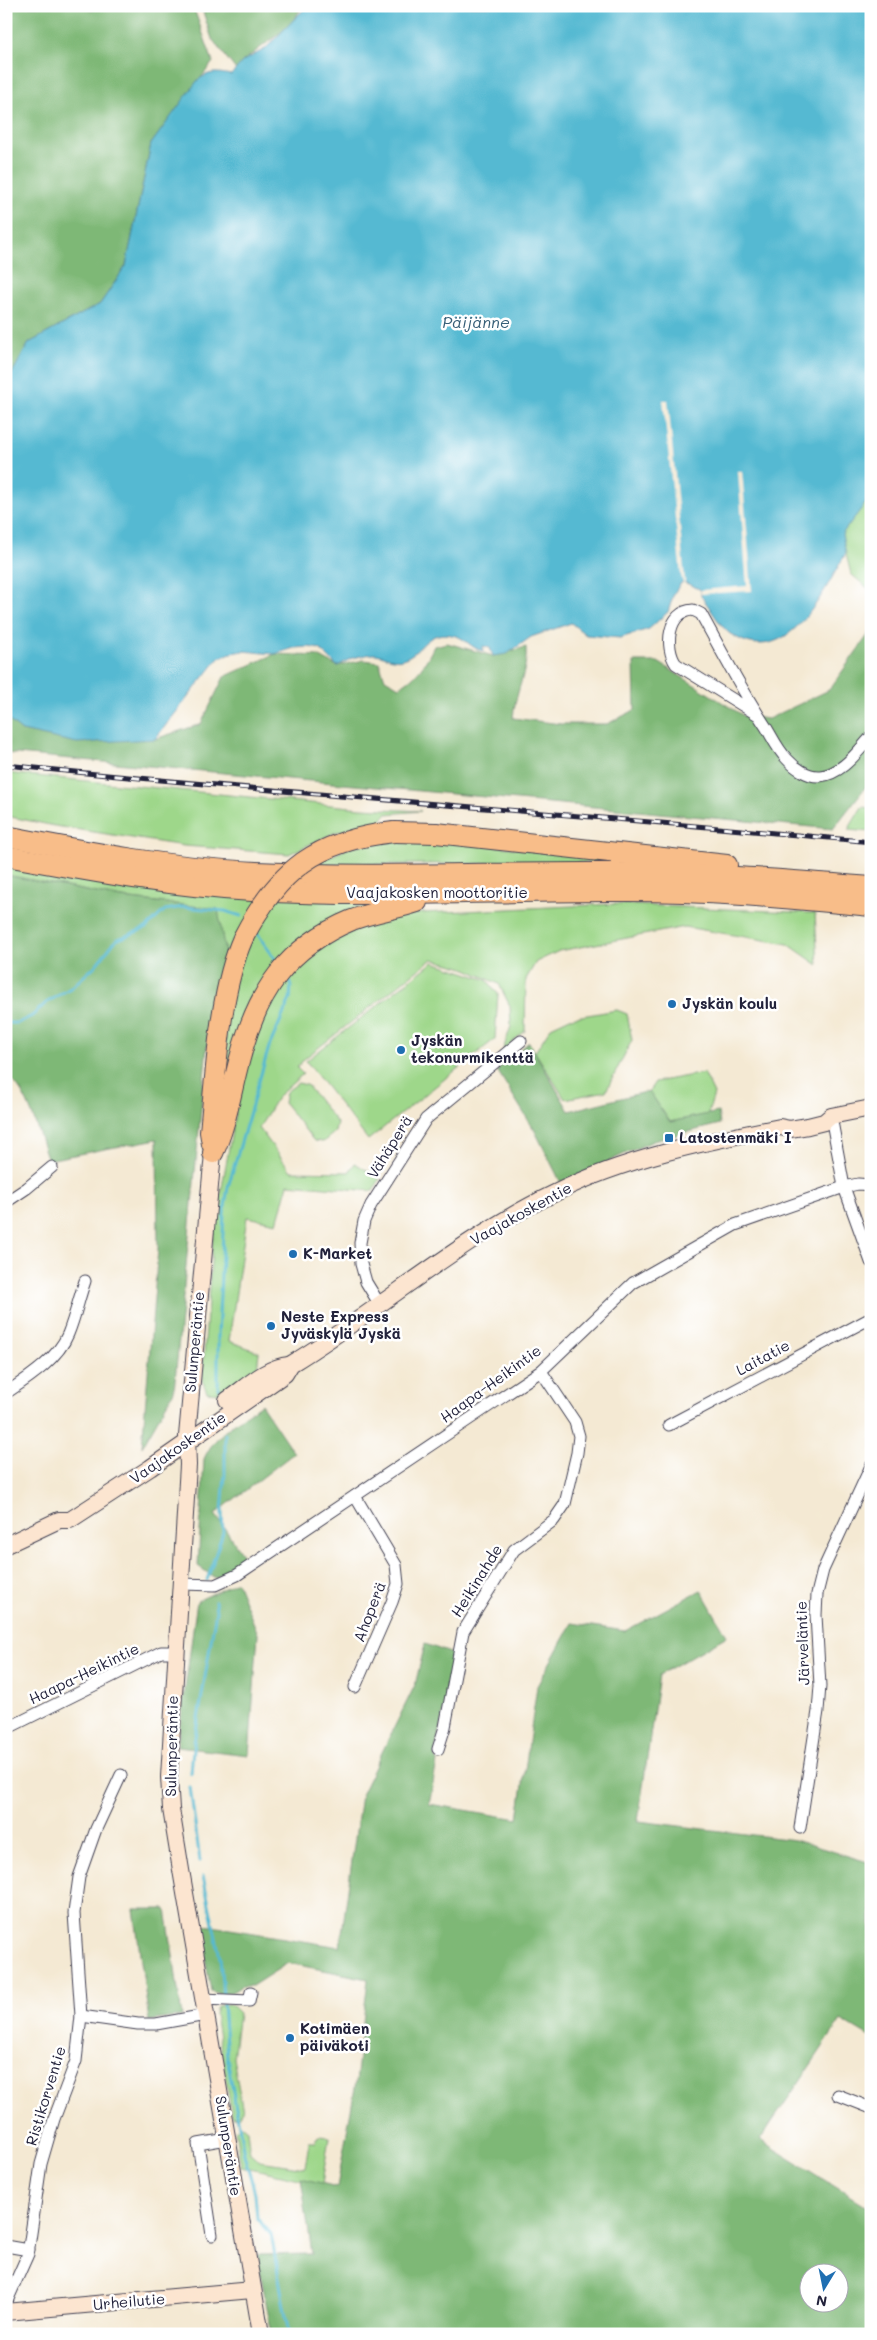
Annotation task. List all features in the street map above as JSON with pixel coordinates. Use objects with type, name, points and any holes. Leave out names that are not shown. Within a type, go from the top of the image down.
[{"type":"highway","points":[[213,1153],[210,1132],[219,1044],[228,988],[242,938],[254,915],[274,887],[293,869],[331,846],[351,838],[394,832],[436,834],[663,857],[743,868],[772,878]]},
{"type":"highway","name":"Vaajakosken moottoritie","points":[[6,836],[134,859],[254,872],[377,876],[614,873],[772,878],[871,887]]},
{"type":"highway","name":"Vaajakosken moottoritie","points":[[6,856],[128,878],[250,890],[317,894],[441,895],[616,891],[725,894],[871,906]]},
{"type":"highway","points":[[213,1153],[222,1134],[243,1045],[255,1012],[269,985],[284,966],[317,936],[344,924],[441,895]]},
{"type":"street","points":[[758,715],[676,664],[670,656],[669,643],[675,620],[680,614],[694,610],[701,614],[758,715],[786,759],[807,774],[819,776],[838,769],[871,737]]},
{"type":"street","name":"Vähäperä","points":[[380,1305],[366,1282],[361,1264],[360,1243],[364,1221],[371,1205],[426,1119],[521,1041]]},
{"type":"street","name":"Vaajakoskentie","points":[[6,1545],[59,1520],[65,1512],[187,1435],[267,1372],[281,1365],[291,1364],[380,1305],[466,1244],[555,1192],[609,1171],[675,1150],[780,1126],[790,1129],[799,1128],[824,1122],[831,1116],[871,1108]]},
{"type":"street","points":[[831,1116],[844,1187],[871,1262]]},
{"type":"street","name":"Sulunperäntie","points":[[213,1153],[187,1435],[188,1465],[182,1584],[169,1778],[171,1809],[209,2005],[227,2139],[261,2334]]},
{"type":"street","points":[[6,1202],[27,1188],[52,1167]]},
{"type":"street","name":"Haapa-Heikintie","points":[[182,1584],[215,1585],[237,1575],[541,1371],[633,1283],[650,1272],[736,1225],[844,1187],[858,1184],[871,1185]]},
{"type":"street","points":[[6,1393],[27,1379],[55,1354],[68,1335],[85,1281]]},
{"type":"street","name":"Laitatie","points":[[669,1425],[871,1318]]},
{"type":"street","name":"Heikinahde","points":[[438,1749],[445,1727],[463,1632],[514,1550],[554,1520],[564,1504],[577,1453],[579,1436],[575,1422],[541,1371]]},
{"type":"street","name":"Järveläntie","points":[[800,1828],[818,1711],[820,1686],[816,1615],[817,1594],[823,1570],[871,1466]]},
{"type":"street","name":"Ahoperä","points":[[355,1496],[396,1565],[398,1584],[355,1687]]},
{"type":"street","name":"Haapa-Heikintie","points":[[6,1729],[161,1652],[177,1652]]},
{"type":"street","name":"Ristikorventie","points":[[6,2310],[7,2302],[29,2250],[41,2164],[54,2119],[76,2061],[81,2016],[74,1913],[79,1878],[96,1830],[121,1774]]},
{"type":"street","points":[[81,2016],[138,2024],[156,2024],[209,2005],[231,2000],[249,2001],[250,1992]]},
{"type":"street","points":[[838,2095],[871,2108]]},
{"type":"street","points":[[212,2235],[198,2144],[227,2139]]},
{"type":"street","points":[[6,2246],[29,2250]]},
{"type":"street","name":"Urheilutie","points":[[6,2310],[252,2290]]},
{"type":"green space","points":[[6,6],[88,6],[91,11],[102,6],[193,6],[213,62],[151,144],[126,266],[100,304],[29,343],[6,384]]},
{"type":"green space","points":[[201,6],[303,6],[289,26],[243,61],[236,70],[212,39]]},
{"type":"green space","points":[[871,496],[871,591],[851,574],[841,534]]},
{"type":"green space","points":[[871,631],[871,780],[833,829],[6,753],[6,718],[22,731],[155,739],[201,724],[224,677],[275,654],[318,656],[337,666],[364,660],[379,662],[385,679],[399,687],[411,679],[420,669],[434,646],[447,643],[493,656],[526,647],[525,666],[513,718],[561,724],[607,724],[635,710],[634,662],[658,662],[744,716],[768,719],[829,690]]},
{"type":"green space","points":[[6,773],[361,808],[421,811],[386,814],[378,824],[336,832],[289,854],[184,846],[55,826],[6,816]]},
{"type":"green space","points":[[862,807],[871,808],[871,832],[848,830]]},
{"type":"green space","points":[[404,840],[477,844],[636,862],[311,865],[353,846]]},
{"type":"green space","points":[[6,865],[381,904],[280,963],[218,1132],[232,948],[225,953],[217,909],[122,898],[6,875]]},
{"type":"green space","points":[[6,875],[122,898],[218,909],[225,953],[210,1015],[174,1391],[142,1447],[158,1249],[157,1139],[48,1160],[26,1101],[14,1082],[6,1077]]},
{"type":"green space","points":[[615,904],[815,913],[818,965],[788,944],[685,927],[559,951],[536,962],[526,979],[525,1031],[503,1050],[511,1026],[510,1006],[499,984],[464,968],[432,959],[304,1059],[297,1068],[303,1074],[278,1096],[259,1128],[291,1171],[349,1172],[355,1163],[380,1179],[373,1191],[288,1184],[277,1223],[247,1217],[229,1341],[259,1352],[257,1370],[221,1393],[207,1392],[202,1380],[213,1237],[241,1081],[263,1015],[281,983],[304,957],[353,928],[386,918],[423,913]]},
{"type":"green space","name":"Jyskän tekonurmikenttä","points":[[433,962],[487,980],[498,994],[495,1039],[368,1140],[306,1061]]},
{"type":"green space","points":[[617,1010],[627,1014],[632,1040],[606,1091],[565,1099],[535,1052],[551,1027],[570,1018]]},
{"type":"green space","points":[[529,1042],[569,1111],[649,1091],[670,1122],[718,1112],[720,1124],[653,1141],[561,1183],[535,1131],[497,1070]]},
{"type":"green space","points":[[704,1073],[714,1094],[708,1114],[670,1122],[649,1091],[655,1082]]},
{"type":"green space","points":[[298,1083],[307,1085],[337,1123],[335,1132],[323,1142],[314,1141],[284,1103],[286,1092]]},
{"type":"green space","points":[[261,1404],[294,1453],[215,1514],[246,1560],[215,1578],[198,1566],[204,1459],[208,1450],[221,1435]]},
{"type":"green space","points":[[237,1582],[258,1634],[249,1755],[177,1747],[197,1601]]},
{"type":"green space","points":[[701,1590],[727,1636],[659,1675],[638,1821],[795,1840],[871,1863],[871,2038],[841,2020],[760,2140],[871,2209],[871,2334],[272,2334],[257,2255],[312,2254],[301,2178],[337,2187],[356,2082],[368,1979],[288,1963],[252,1986],[241,1986],[227,1993],[216,1993],[211,1991],[199,1924],[340,1947],[361,1795],[415,1685],[425,1644],[456,1655],[435,1751],[437,1762],[429,1804],[518,1819],[537,1686],[572,1623],[625,1631]]},
{"type":"green space","points":[[134,1909],[166,1909],[182,2016],[149,2021]]},
{"type":"green space","points":[[231,2005],[239,2013],[233,2058],[243,2111],[239,2117],[232,2116],[215,2014],[217,2006]]},
{"type":"green space","points":[[242,2126],[247,2130],[250,2153],[260,2161],[305,2168],[309,2142],[316,2142],[318,2136],[329,2137],[322,2184],[241,2166],[235,2130]]},
{"type":"water","name":"Päijänne","points":[[307,6],[871,6],[871,496],[842,534],[846,553],[826,588],[814,607],[785,636],[768,643],[750,643],[729,633],[718,621],[701,596],[701,590],[682,582],[674,593],[668,612],[649,629],[620,638],[586,635],[571,623],[531,637],[507,654],[493,656],[490,648],[483,646],[483,651],[475,648],[460,637],[446,634],[431,638],[415,652],[402,659],[398,660],[372,654],[351,658],[337,666],[320,649],[309,647],[294,648],[275,654],[243,651],[231,653],[219,658],[155,739],[77,743],[22,731],[6,718],[6,384],[29,343],[100,304],[126,266],[151,144],[197,81],[205,75],[213,73],[231,75],[243,61],[265,49]]},
{"type":"pier","points":[[663,400],[668,400],[685,582],[683,583],[681,575]]},
{"type":"pier","points":[[738,471],[742,471],[752,591],[701,594],[701,590],[747,586]]},
{"type":"waterway","points":[[6,1023],[18,1023],[32,1016],[46,1003],[72,987],[95,966],[116,940],[146,928],[165,910],[184,907],[225,911],[241,916]]},
{"type":"waterway","points":[[256,932],[275,959]]},
{"type":"waterway","points":[[218,1389],[218,1336],[224,1213],[228,1187],[269,1047],[290,999],[291,986],[289,981]]},
{"type":"waterway","points":[[207,1580],[223,1532],[225,1434]]},
{"type":"waterway","points":[[191,1773],[193,1749],[216,1611],[215,1601]]},
{"type":"waterway","points":[[190,1787],[200,1861]]},
{"type":"waterway","points":[[203,1876],[220,1957],[223,1997]]},
{"type":"waterway","points":[[223,2003],[227,2057],[244,2154],[255,2193],[257,2218],[271,2234],[289,2334]]},
{"type":"railway","points":[[6,765],[222,786],[871,842]]},
{"type":"place","name":"Jyskän koulu","points":[[672,1004]]},
{"type":"place","name":"Jyskän tekonurmikenttä","points":[[401,1050]]},
{"type":"place","name":"Latostenmäki I","points":[[669,1138]]},
{"type":"place","name":"K-Market","points":[[293,1254]]},
{"type":"place","name":"Neste Express Jyväskylä Jyskä","points":[[271,1326]]},
{"type":"place","name":"Kotimäen päiväkoti","points":[[290,2038]]}]
